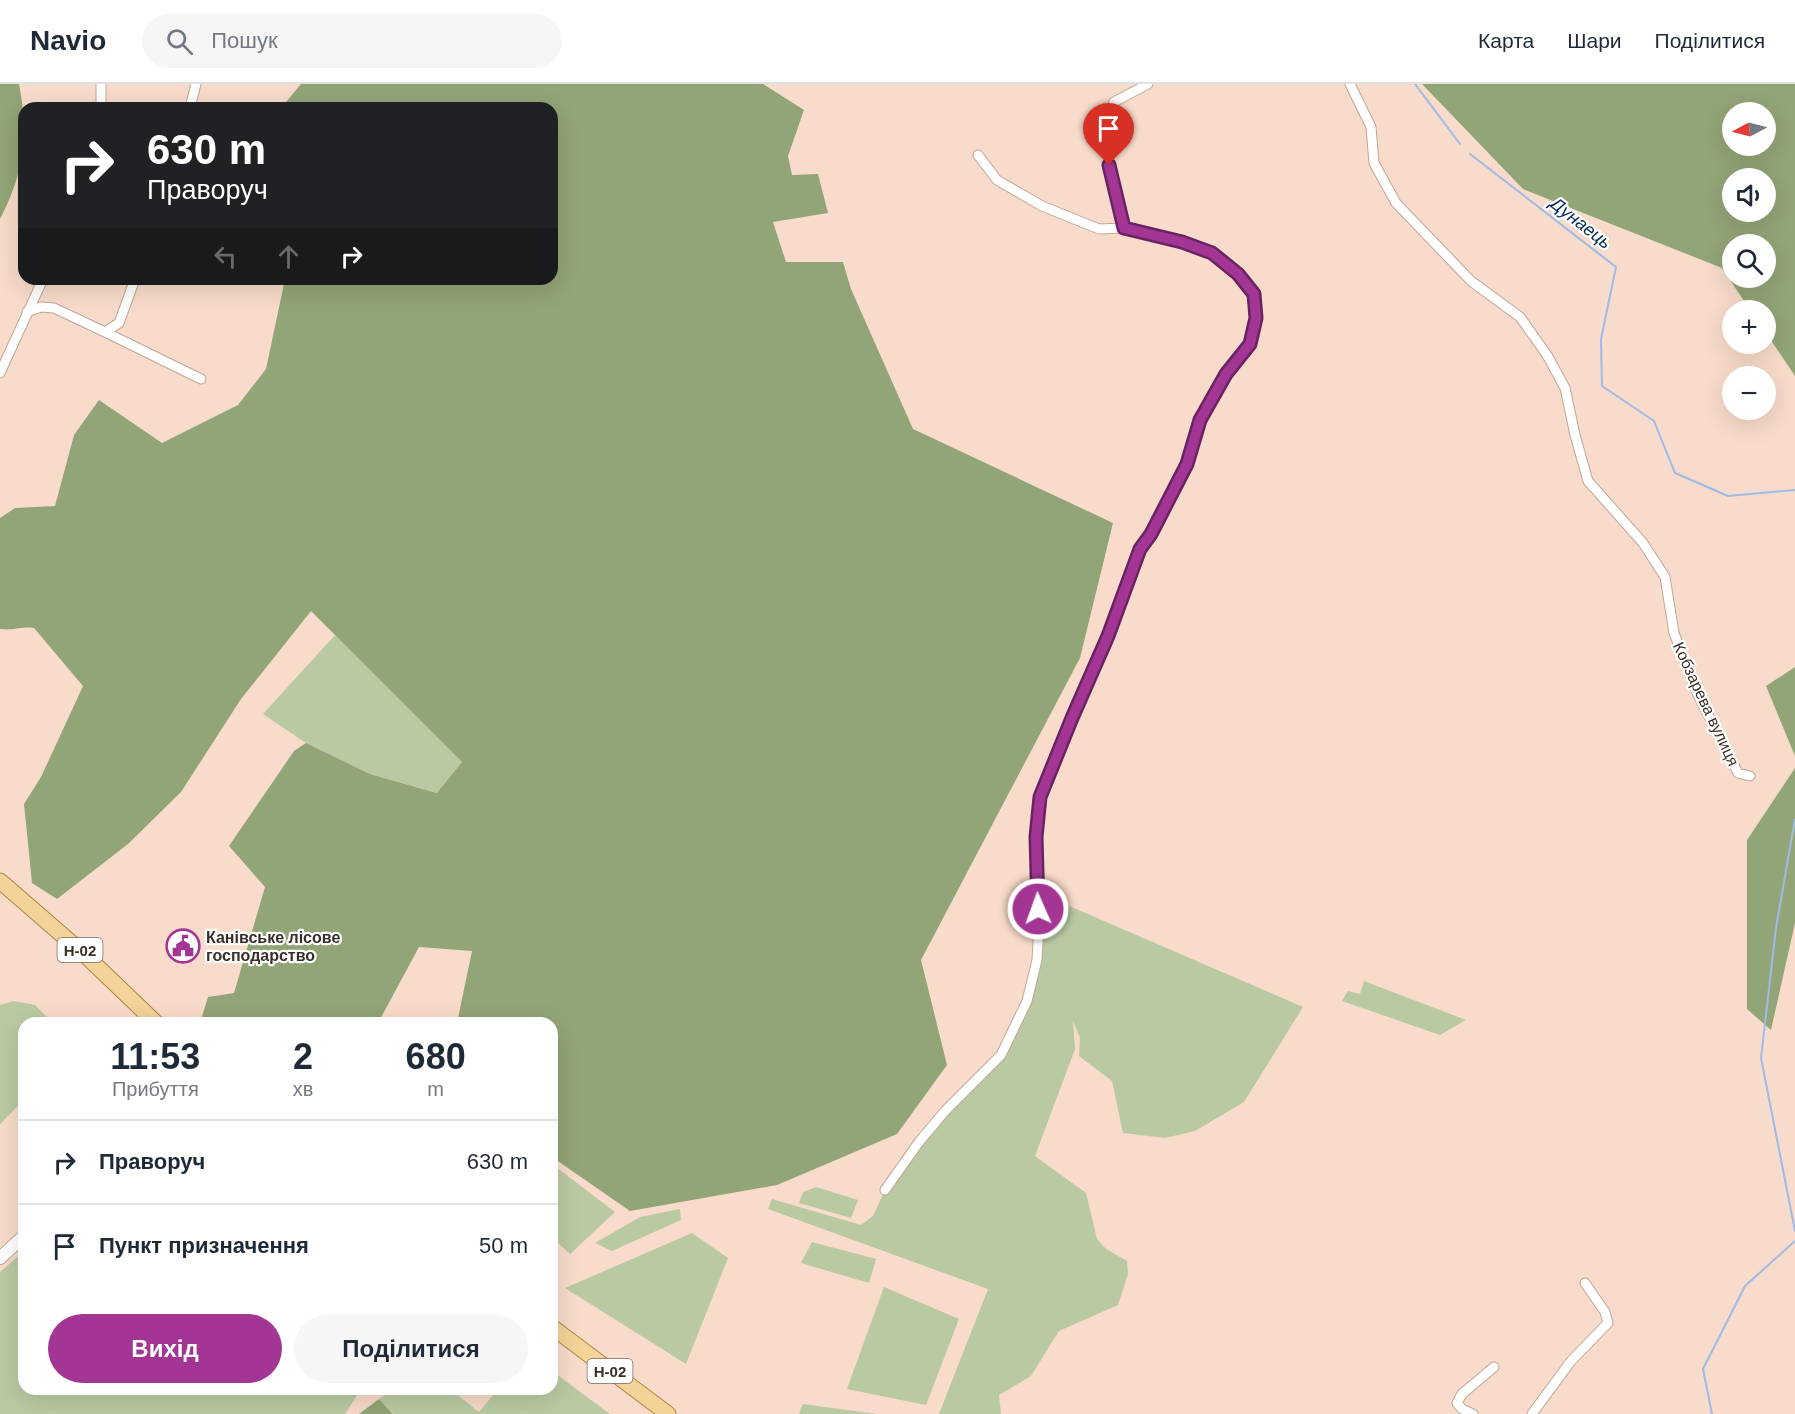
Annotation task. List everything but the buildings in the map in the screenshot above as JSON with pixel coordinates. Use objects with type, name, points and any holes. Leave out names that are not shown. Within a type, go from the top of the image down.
[{"type":"main road","name":"Н-02","points":[[0,881],[83,953],[150,1017]]},
{"type":"main road","name":"Н-02","points":[[558,1332],[668,1414]]},
{"type":"street","points":[[101,84],[101,102]]},
{"type":"street","points":[[192,102],[196,84]]},
{"type":"street","points":[[1124,228],[1112,180],[1105,128],[1114,102],[1148,84]]},
{"type":"street","name":"Кобзарева вулиця","points":[[1350,84],[1371,127],[1374,163],[1396,203],[1471,281],[1520,317],[1547,355],[1565,387],[1588,481],[1643,543],[1665,577],[1674,633],[1698,695],[1738,773],[1750,776]]},
{"type":"street","points":[[885,1190],[918,1142],[1001,1054],[1027,1001],[1037,951],[1039,924],[1036,837],[1040,797],[1108,636],[1140,549],[1151,534],[1187,464],[1200,420],[1226,374],[1250,344],[1256,318],[1254,294],[1238,274],[1212,253],[1182,242],[1124,228],[1099,229],[1042,206],[997,180],[978,155]]},
{"type":"street","points":[[0,372],[40,285]]},
{"type":"street","points":[[105,332],[119,323],[133,285]]},
{"type":"street","points":[[27,312],[42,307],[54,308],[201,379]]},
{"type":"street","points":[[0,1258],[18,1242]]},
{"type":"street","points":[[1532,1414],[1571,1361],[1608,1323],[1605,1312],[1585,1283]]},
{"type":"street","points":[[1473,1414],[1462,1409],[1457,1403],[1462,1394],[1494,1367]]},
{"type":"green space","points":[[0,84],[19,84],[22,102],[18,102],[18,172],[0,219]]},
{"type":"green space","points":[[301,84],[763,84],[804,110],[788,156],[792,175],[818,174],[828,213],[773,222],[786,262],[843,262],[851,289],[913,429],[1113,523],[1080,658],[921,960],[947,1065],[897,1134],[777,1185],[630,1211],[558,1161],[558,1017],[458,1017],[472,951],[419,947],[381,1017],[202,1017],[208,997],[234,993],[265,887],[229,846],[294,751],[306,743],[370,774],[437,793],[462,762],[311,611],[241,699],[181,792],[128,844],[57,899],[32,883],[24,804],[41,777],[83,686],[34,628],[0,629],[0,518],[15,508],[55,506],[74,435],[99,400],[162,443],[238,405],[266,369],[284,285],[558,285],[558,102],[286,102]]},
{"type":"green space","points":[[1422,84],[1795,84],[1795,376],[1776,348],[1776,300],[1743,300],[1735,288],[1776,288],[1776,234],[1722,234],[1722,268],[1523,189]]},
{"type":"green space","points":[[335,635],[462,762],[438,793],[370,774],[306,743],[263,714]]},
{"type":"green space","points":[[1795,667],[1795,756],[1766,686]]},
{"type":"green space","points":[[1795,768],[1795,923],[1771,1030],[1747,1009],[1747,840]]},
{"type":"green space","points":[[1046,896],[1303,1007],[1244,1102],[1195,1131],[1165,1138],[1123,1133],[1112,1081],[1079,1056],[1080,1038],[1073,1021],[1075,1049],[1035,1156],[1086,1193],[1097,1239],[1106,1249],[1127,1261],[1128,1274],[1118,1305],[1059,1331],[1031,1376],[999,1395],[1001,1414],[939,1414],[988,1289],[768,1209],[772,1199],[861,1225],[873,1216],[885,1190],[919,1142],[1001,1054],[1027,1001],[1039,924]]},
{"type":"green space","points":[[1364,981],[1466,1020],[1440,1035],[1342,1001],[1348,991],[1360,994]]},
{"type":"green space","points":[[14,1001],[35,1005],[47,1017],[18,1017],[18,1106],[0,1124],[0,1005]]},
{"type":"green space","points":[[558,1169],[615,1212],[570,1254],[558,1243]]},
{"type":"green space","points":[[816,1187],[858,1200],[851,1218],[799,1203],[803,1192]]},
{"type":"green space","points":[[680,1209],[681,1220],[612,1251],[595,1243],[640,1217]]},
{"type":"green space","points":[[692,1233],[728,1258],[686,1364],[565,1288]]},
{"type":"green space","points":[[812,1242],[876,1259],[869,1283],[801,1263]]},
{"type":"green space","points":[[18,1256],[18,1395],[357,1395],[345,1414],[0,1414],[0,1272]]},
{"type":"green space","points":[[884,1287],[959,1319],[926,1405],[847,1389]]},
{"type":"green space","points":[[558,1375],[610,1414],[394,1414],[379,1399],[385,1395],[458,1395],[479,1412],[493,1395],[558,1395]]},
{"type":"green space","points":[[379,1399],[393,1414],[359,1414]]},
{"type":"green space","points":[[803,1404],[877,1414],[799,1414]]},
{"type":"waterway","name":"Дунаець","points":[[1415,84],[1460,144]]},
{"type":"waterway","name":"Дунаець","points":[[1470,154],[1616,267],[1601,339],[1602,386],[1654,421],[1675,473],[1728,496],[1795,490]]},
{"type":"waterway","points":[[1795,819],[1776,928],[1761,1058],[1795,1231]]},
{"type":"waterway","points":[[1712,1414],[1703,1369],[1745,1286],[1795,1241]]},
{"type":"place","name":"Канівське лісове господарство","points":[[183,946]]},
{"type":"route","points":[[1038,909],[1036,837],[1040,797],[1108,636],[1140,549],[1151,534],[1187,464],[1200,420],[1226,374],[1250,344],[1256,318],[1254,294],[1238,274],[1212,253],[1182,242],[1124,228],[1109,165]]}]
